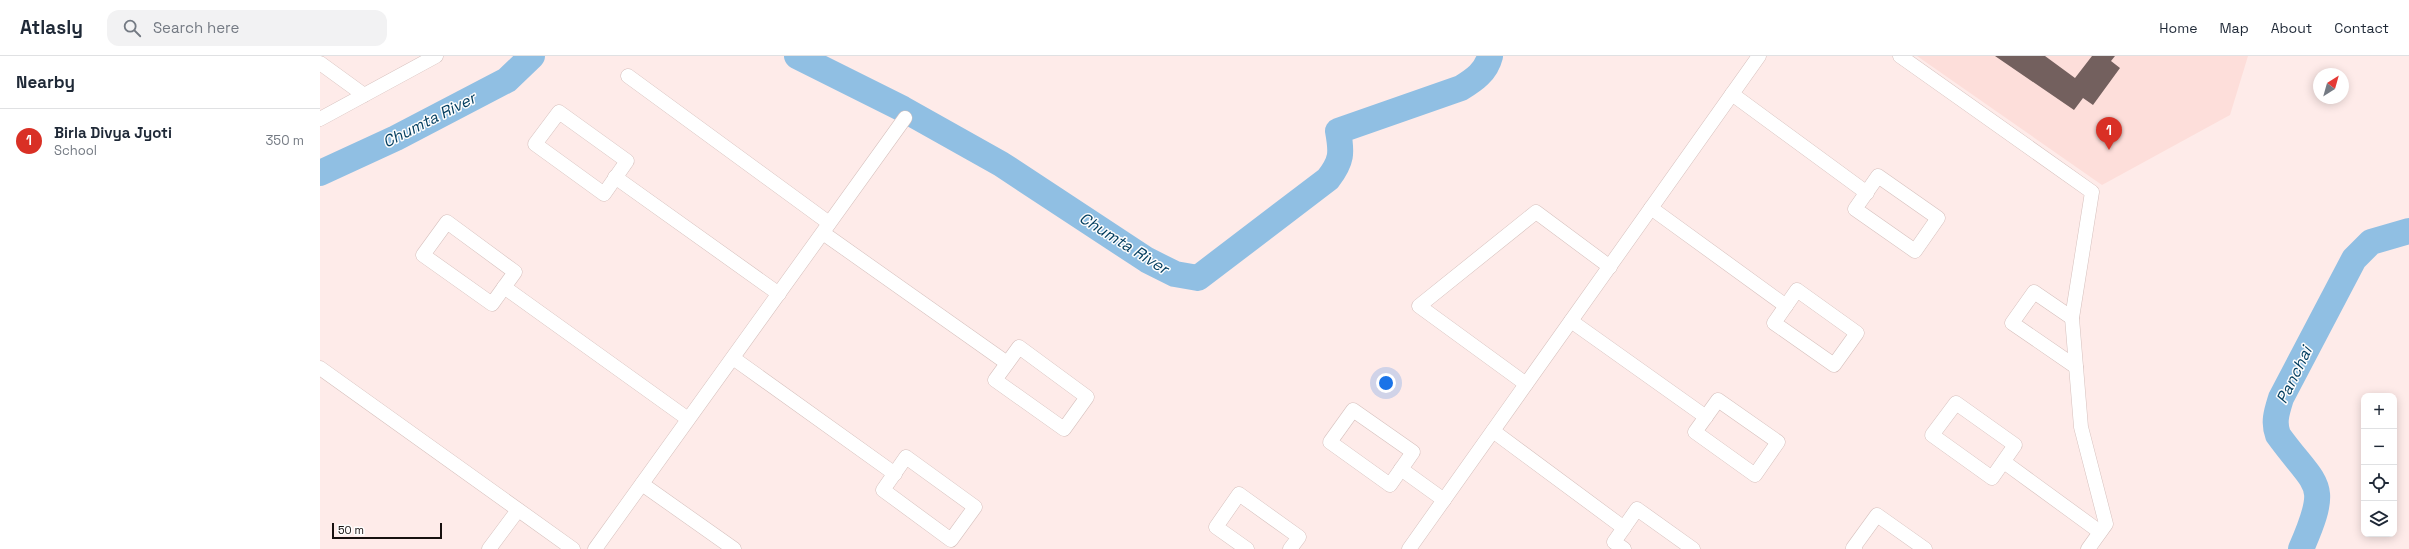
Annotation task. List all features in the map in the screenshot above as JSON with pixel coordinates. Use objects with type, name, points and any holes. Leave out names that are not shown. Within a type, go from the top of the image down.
[{"type":"street","points":[[320,119],[436,56]]},
{"type":"street","points":[[1414,547],[1444,500],[1759,56]]},
{"type":"street","points":[[1900,56],[2092,192],[2072,318],[2080,427],[2106,524],[2088,549]]},
{"type":"street","points":[[320,63],[364,95]]},
{"type":"street","points":[[628,76],[826,228],[1007,363]]},
{"type":"street","points":[[1732,94],[1866,193]]},
{"type":"street","points":[[559,112],[627,161],[616,178],[604,194],[535,144],[559,112]]},
{"type":"street","points":[[595,549],[905,118]]},
{"type":"street","points":[[1878,176],[1938,218],[1915,251],[1855,209],[1866,193],[1878,176]]},
{"type":"street","points":[[616,178],[779,294]]},
{"type":"street","points":[[1651,208],[1786,306]]},
{"type":"street","points":[[1526,384],[1418,306],[1536,212],[1610,267]]},
{"type":"street","points":[[447,222],[515,272],[504,287],[492,304],[423,255],[447,222]]},
{"type":"street","points":[[504,287],[688,420]]},
{"type":"street","points":[[1798,290],[1857,333],[1834,365],[1774,323],[1786,306],[1798,290]]},
{"type":"street","points":[[2072,318],[2034,292],[2012,323],[2076,367]]},
{"type":"street","points":[[1571,321],[1706,417]]},
{"type":"street","points":[[1019,347],[1087,397],[1064,429],[995,380],[1007,363],[1019,347]]},
{"type":"street","points":[[733,358],[895,474]]},
{"type":"street","points":[[320,368],[573,549]]},
{"type":"street","points":[[1718,400],[1778,442],[1755,475],[1695,432],[1706,417],[1718,400]]},
{"type":"street","points":[[1956,403],[2016,445],[2004,462],[1992,478],[1932,435],[1956,403]]},
{"type":"street","points":[[1353,410],[1413,452],[1400,470],[1390,485],[1330,442],[1353,410]]},
{"type":"street","points":[[1493,431],[1624,528]]},
{"type":"street","points":[[906,457],[975,507],[951,540],[883,490],[895,474],[906,457]]},
{"type":"street","points":[[2004,462],[2100,532]]},
{"type":"street","points":[[1400,470],[1444,500]]},
{"type":"street","points":[[642,484],[734,549]]},
{"type":"street","points":[[1247,549],[1216,527],[1239,494],[1299,537],[1290,549]]},
{"type":"street","points":[[1624,549],[1614,542],[1637,509],[1693,549]]},
{"type":"street","points":[[489,549],[518,510]]},
{"type":"street","points":[[1855,549],[1854,548],[1876,515],[1925,549]]},
{"type":"shaded area","points":[[1917,56],[2248,56],[2230,115],[2102,185]]},
{"type":"building","points":[[1995,56],[2045,56],[2075,78],[2092,56],[2115,56],[2111,61],[2120,68],[2093,105],[2083,98],[2074,110]]},
{"type":"waterway","name":"Chumta River","points":[[320,173],[396,138],[507,80],[532,56]]},
{"type":"waterway","name":"Chumta River","points":[[797,56],[903,109],[1001,164],[1147,260],[1175,274],[1198,278],[1328,179],[1333,173],[1340,156],[1338,131],[1461,88],[1475,79],[1486,67],[1490,56]]},
{"type":"waterway","name":"Panchai","points":[[2301,549],[2316,510],[2317,497],[2315,486],[2310,477],[2278,435],[2276,421],[2281,398],[2354,259],[2371,242],[2409,231]]},
{"type":"place","name":"Birla Divya Jyoti","points":[[2109,150]]}]
